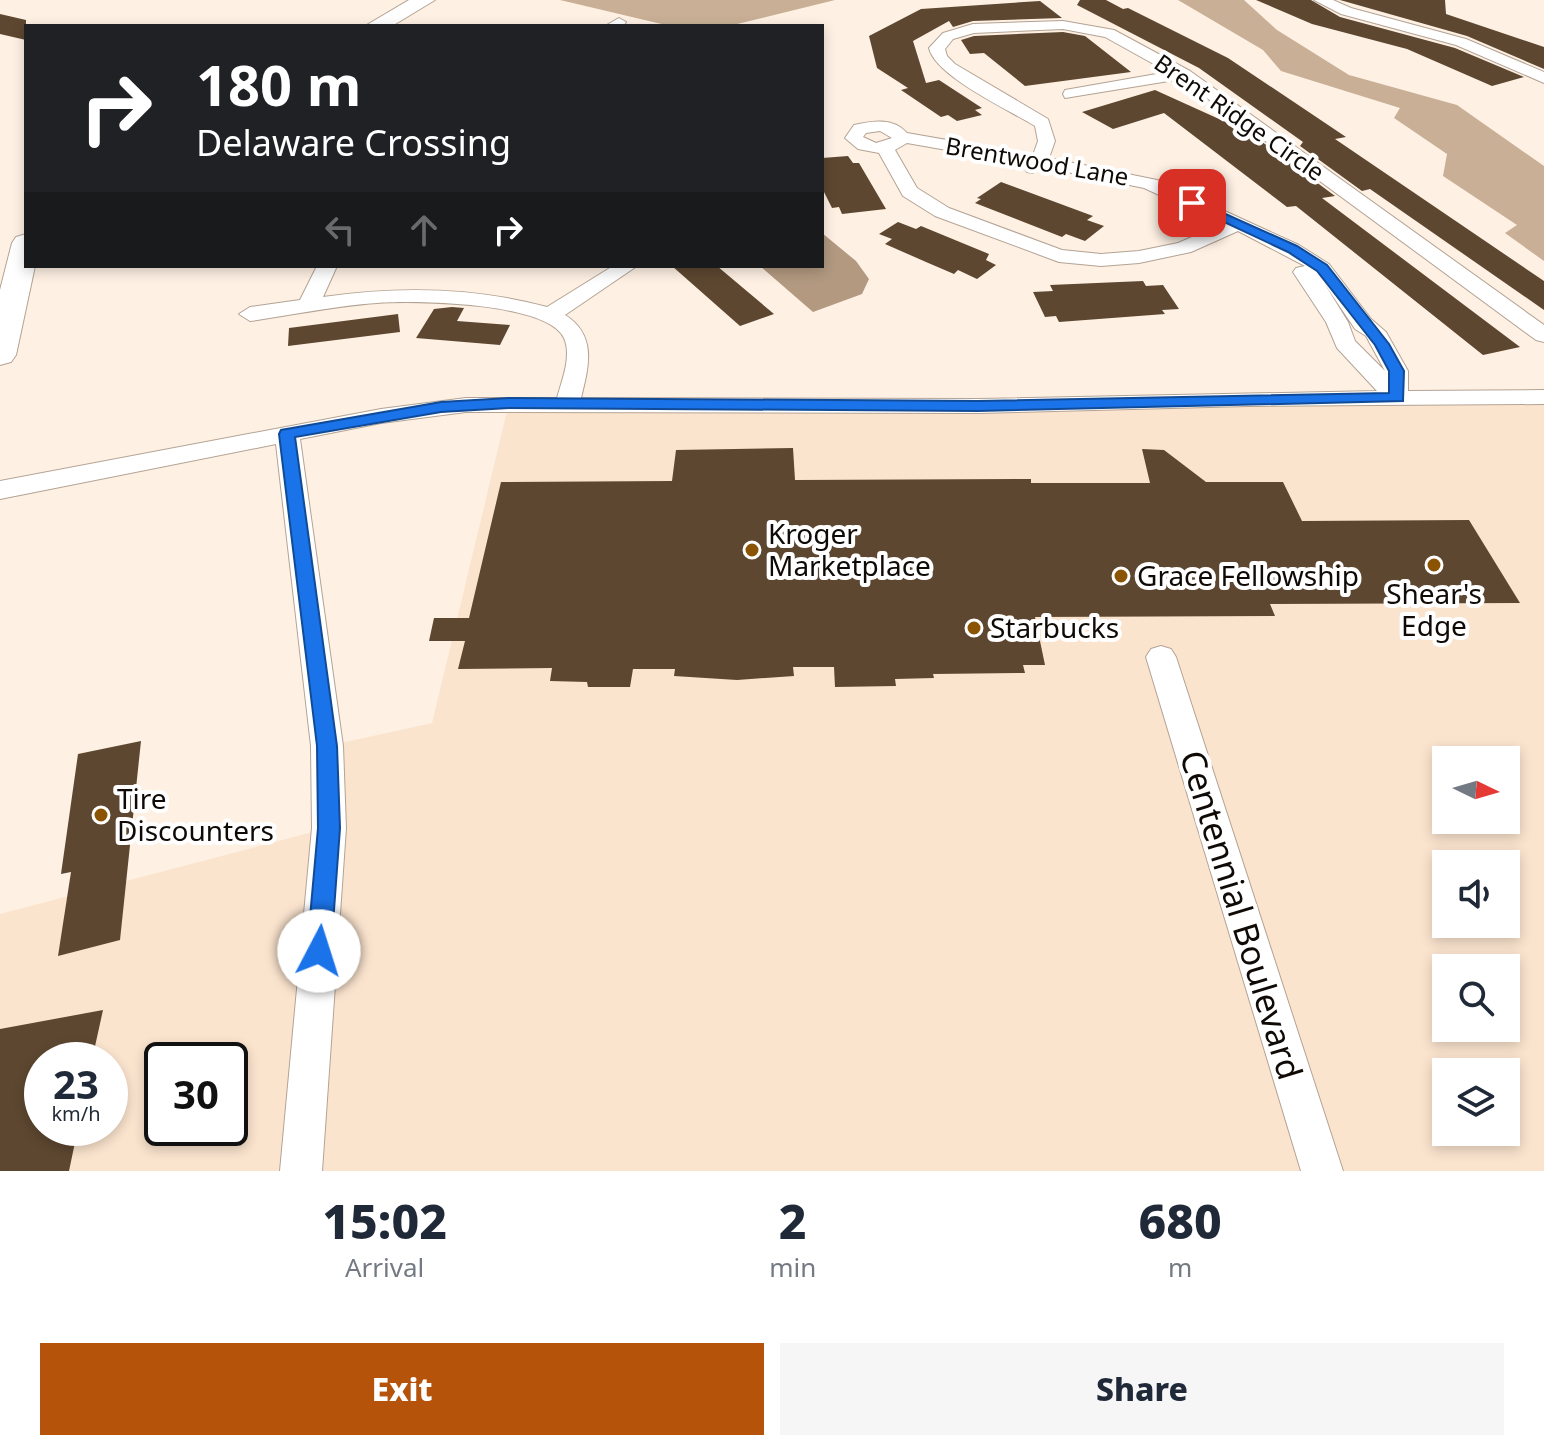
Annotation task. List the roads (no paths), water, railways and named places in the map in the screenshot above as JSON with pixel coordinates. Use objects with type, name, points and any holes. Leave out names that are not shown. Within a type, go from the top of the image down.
[{"type":"main road","points":[[380,24],[425,0]]},
{"type":"main road","points":[[0,355],[24,252]]},
{"type":"street","points":[[1321,0],[1346,11],[1461,42],[1544,78]]},
{"type":"street","name":"Brent Ridge Circle","points":[[1035,165],[1047,145],[1048,132],[1042,123],[949,67],[939,57],[937,48],[940,42],[973,29],[1080,26],[1109,33],[1184,74],[1544,335]]},
{"type":"street","points":[[1071,94],[1184,74]]},
{"type":"street","name":"Brentwood Lane","points":[[1233,227],[1184,248],[1139,257],[1101,260],[1059,256],[942,212],[910,192],[895,143],[1035,165],[1134,190],[1292,249],[1322,268],[1382,344],[1396,371],[1397,398]]},
{"type":"street","name":"Brentwood Lane","points":[[1233,227],[1279,255],[1312,281],[1337,322],[1345,343],[1397,398]]},
{"type":"street","points":[[309,306],[326,268]]},
{"type":"street","points":[[551,314],[624,268]]},
{"type":"street","points":[[250,314],[396,295],[537,308],[561,319],[572,332],[579,348],[568,403]]},
{"type":"street","points":[[0,490],[441,407],[568,403],[978,406],[1544,397]]},
{"type":"street","points":[[287,434],[327,746],[328,842],[301,1171]]},
{"type":"street","name":"Centennial Boulevard","points":[[1161,657],[1322,1171]]},
{"type":"place","name":"Kroger Marketplace","points":[[752,550]]},
{"type":"place","name":"Shear's Edge","points":[[1434,565]]},
{"type":"place","name":"Grace Fellowship","points":[[1121,576]]},
{"type":"place","name":"Starbucks","points":[[974,628]]},
{"type":"place","name":"Tire Discounters","points":[[101,815]]}]
